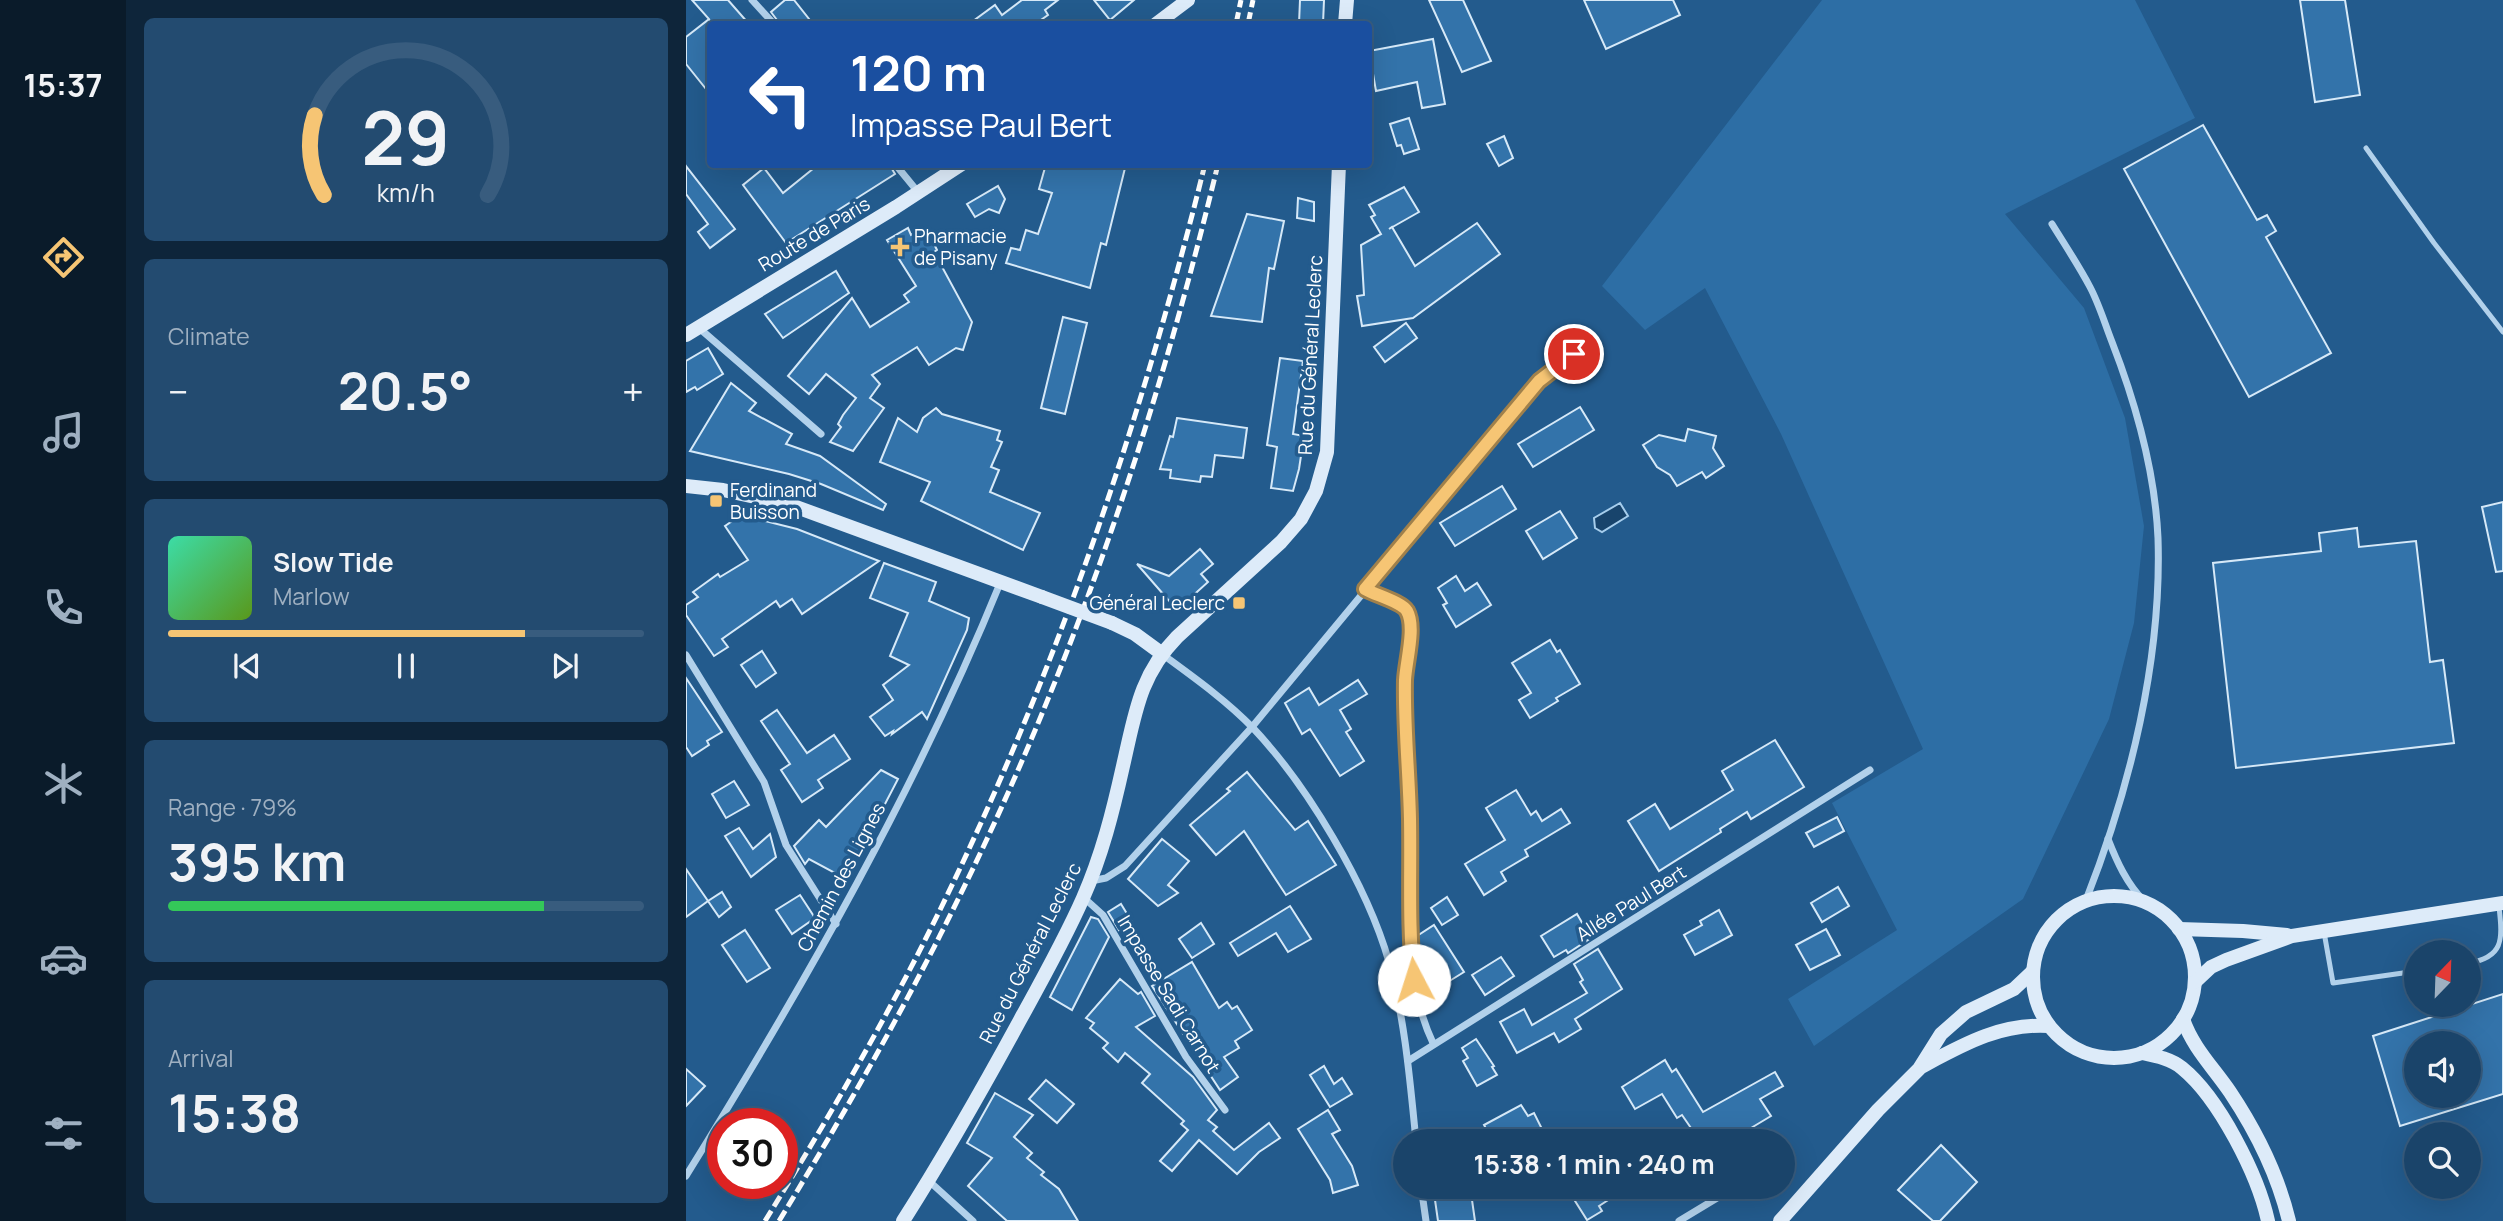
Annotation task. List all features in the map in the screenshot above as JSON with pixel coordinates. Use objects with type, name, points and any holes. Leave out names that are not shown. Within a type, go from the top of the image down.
[{"type":"main road","points":[[1160,21],[1188,0]]},
{"type":"main road","points":[[1345,21],[1347,0]]},
{"type":"main road","name":"Route de Paris","points":[[692,331],[956,168]]},
{"type":"main road","name":"Rue du Général Leclerc","points":[[903,1221],[984,1088],[1083,898],[1104,846],[1143,688],[1161,653],[1281,542],[1301,519],[1316,491],[1327,452],[1339,168]]},
{"type":"main road","points":[[686,486],[723,490],[788,504],[1112,623],[1135,634],[1161,653]]},
{"type":"main road","points":[[2105,896],[2144,901],[2163,913],[2179,929],[2192,954],[2195,982],[2192,1001],[2183,1019],[2166,1040],[2142,1053],[2117,1058],[2091,1055],[2068,1044],[2049,1026],[2036,1000],[2032,972],[2037,949],[2049,928],[2065,912],[2086,900],[2105,896]]},
{"type":"main road","points":[[2195,982],[2211,967],[2292,936],[2501,903]]},
{"type":"main road","points":[[2179,929],[2292,936]]},
{"type":"main road","points":[[1780,1221],[1878,1110],[1919,1069],[1941,1034],[1966,1012],[2014,989],[2032,972]]},
{"type":"main road","points":[[2183,1019],[2190,1038],[2229,1091],[2251,1128],[2271,1168],[2289,1221]]},
{"type":"main road","points":[[1919,1069],[1968,1042],[1997,1031],[2027,1025],[2049,1026]]},
{"type":"main road","points":[[2142,1053],[2164,1058],[2180,1066],[2197,1083],[2227,1123],[2251,1173],[2269,1221]]},
{"type":"street","points":[[752,0],[771,21]]},
{"type":"street","points":[[898,168],[918,192]]},
{"type":"street","points":[[2052,224],[2091,289],[2130,388],[2149,465],[2158,536],[2157,608],[2149,680],[2125,781],[2086,900]]},
{"type":"street","points":[[692,331],[821,434]]},
{"type":"street","points":[[1090,881],[1106,878],[1125,866],[1252,727],[1539,381],[1591,340]]},
{"type":"street","name":"Chemin des Lignes","points":[[686,1176],[768,1044],[836,923],[909,783],[983,625],[1000,581]]},
{"type":"street","points":[[1365,589],[1399,603],[1407,612],[1410,633],[1405,680],[1411,942],[1416,998],[1433,1043]]},
{"type":"street","points":[[1161,653],[1243,718],[1270,747],[1348,862],[1389,962],[1408,1061],[1415,1129]]},
{"type":"street","points":[[686,655],[764,782],[786,845],[836,923]]},
{"type":"street","name":"Allée Paul Bert","points":[[1408,1061],[1870,770]]},
{"type":"street","points":[[2108,839],[2116,860],[2144,901]]},
{"type":"street","name":"Impasse Sadi Carnot","points":[[1083,898],[1103,915],[1186,1058],[1225,1110]]},
{"type":"street","points":[[929,1181],[973,1221]]},
{"type":"street","points":[[1423,1199],[1426,1221]]},
{"type":"street","points":[[1679,1221],[1715,1199]]},
{"type":"lane","points":[[2367,148],[2434,243],[2503,332]]},
{"type":"lane","points":[[2482,961],[2490,960],[2500,948],[2503,935],[2501,903]]},
{"type":"lane","points":[[2324,931],[2333,983],[2404,973]]},
{"type":"shaded area","points":[[1822,0],[2135,0],[2195,118],[2005,214],[2084,308],[2125,418],[2144,526],[2134,623],[2109,719],[2023,899],[1814,1046],[1788,999],[1897,930],[1832,803],[1923,749],[1781,434],[1705,288],[1645,330],[1602,286]]},
{"type":"shaded area","points":[[1620,503],[1628,516],[1602,532],[1595,528],[1594,518]]},
{"type":"building","points":[[692,0],[728,0],[746,21],[707,21],[707,90],[686,64],[686,37],[709,19]]},
{"type":"building","points":[[785,0],[794,0],[811,21],[778,21],[771,12]]},
{"type":"building","points":[[1022,0],[1058,0],[1045,10],[1048,15],[1039,21],[973,21],[995,5],[1002,15]]},
{"type":"building","points":[[1094,0],[1134,0],[1110,20]]},
{"type":"building","points":[[1300,0],[1324,0],[1323,21],[1299,21]]},
{"type":"building","points":[[1429,0],[1463,0],[1491,61],[1462,72]]},
{"type":"building","points":[[1584,0],[1673,0],[1680,15],[1606,49]]},
{"type":"building","points":[[2300,0],[2345,0],[2360,95],[2315,102]]},
{"type":"building","points":[[1433,39],[1445,104],[1422,108],[1417,82],[1376,91],[1372,50]]},
{"type":"building","points":[[1409,118],[1419,149],[1404,154],[1401,145],[1397,146],[1390,124]]},
{"type":"building","points":[[2203,125],[2257,220],[2267,215],[2276,231],[2266,237],[2331,353],[2249,397],[2124,169]]},
{"type":"building","points":[[1504,136],[1513,158],[1499,166],[1487,144]]},
{"type":"building","points":[[686,166],[735,229],[710,248],[698,232],[708,224],[686,194]]},
{"type":"building","points":[[764,168],[783,193],[814,168],[891,168],[895,174],[786,243],[743,185]]},
{"type":"building","points":[[1045,168],[1125,168],[1106,245],[1101,243],[1090,288],[1006,263],[1011,248],[1020,250],[1026,230],[1038,234],[1052,193],[1039,189]]},
{"type":"building","points":[[998,186],[1005,199],[999,213],[989,209],[975,217],[967,204]]},
{"type":"building","points":[[1404,187],[1419,212],[1392,227],[1415,266],[1477,223],[1500,254],[1413,318],[1362,326],[1357,296],[1364,295],[1361,245],[1381,234],[1371,217],[1375,215],[1369,205]]},
{"type":"building","points":[[1298,198],[1314,202],[1314,221],[1297,218]]},
{"type":"building","points":[[1247,214],[1284,221],[1274,269],[1269,268],[1262,322],[1211,316]]},
{"type":"building","points":[[908,228],[911,235],[926,228],[937,250],[934,252],[972,322],[963,350],[956,348],[929,365],[917,347],[872,375],[880,384],[870,398],[884,408],[853,451],[830,442],[841,427],[838,424],[843,415],[856,398],[826,374],[809,394],[788,376],[852,298],[870,327],[909,302],[904,295],[916,286],[887,240]]},
{"type":"building","points":[[836,271],[849,293],[783,338],[765,314]]},
{"type":"building","points":[[1063,317],[1087,323],[1065,414],[1041,408]]},
{"type":"building","points":[[1406,323],[1417,338],[1385,362],[1374,347]]},
{"type":"building","points":[[708,348],[723,374],[697,390],[695,387],[686,392],[686,361]]},
{"type":"building","points":[[1280,358],[1303,361],[1293,434],[1304,436],[1293,491],[1271,488],[1277,447],[1267,445]]},
{"type":"building","points":[[731,383],[756,403],[749,411],[792,434],[786,444],[820,456],[886,504],[883,510],[821,484],[789,474],[690,451]]},
{"type":"building","points":[[1580,407],[1594,430],[1533,467],[1518,444]]},
{"type":"building","points":[[936,408],[942,414],[1000,431],[997,440],[1002,442],[991,467],[999,470],[990,492],[1040,513],[1023,550],[921,501],[930,482],[880,462],[898,418],[917,432],[923,418]]},
{"type":"building","points":[[1177,418],[1247,428],[1243,458],[1215,455],[1212,477],[1201,476],[1200,482],[1170,478],[1171,470],[1160,469],[1170,436],[1173,437]]},
{"type":"building","points":[[1688,429],[1716,436],[1713,448],[1724,466],[1706,478],[1702,472],[1677,486],[1670,475],[1657,467],[1643,445],[1659,435],[1685,441]]},
{"type":"building","points":[[1502,486],[1516,509],[1455,546],[1440,523]]},
{"type":"building","points":[[2503,502],[2503,571],[2496,572],[2482,507]]},
{"type":"building","points":[[1560,511],[1577,538],[1543,559],[1526,531]]},
{"type":"building","points":[[741,515],[797,529],[879,561],[802,614],[792,599],[780,607],[776,601],[722,639],[728,647],[714,656],[686,615],[686,605],[698,597],[693,592],[718,574],[720,577],[748,560],[725,526]]},
{"type":"building","points":[[2357,528],[2359,547],[2416,541],[2430,662],[2443,660],[2454,743],[2236,768],[2213,563],[2321,551],[2319,533]]},
{"type":"building","points":[[1200,549],[1213,564],[1201,574],[1208,582],[1177,610],[1137,564],[1169,576]]},
{"type":"building","points":[[884,563],[936,582],[929,601],[969,618],[967,630],[927,719],[922,712],[892,734],[893,731],[885,736],[870,717],[893,700],[883,685],[909,665],[890,656],[908,613],[870,598]]},
{"type":"building","points":[[1456,576],[1465,591],[1477,583],[1491,605],[1456,627],[1443,605],[1447,603],[1438,588]]},
{"type":"building","points":[[1550,640],[1557,652],[1560,650],[1580,684],[1530,718],[1519,700],[1531,693],[1512,663]]},
{"type":"building","points":[[762,651],[776,673],[756,687],[741,665]]},
{"type":"building","points":[[686,678],[722,732],[707,741],[709,745],[692,756],[686,747]]},
{"type":"building","points":[[1358,680],[1367,694],[1340,710],[1351,729],[1346,732],[1364,761],[1340,776],[1310,729],[1302,734],[1285,703],[1309,688],[1319,705]]},
{"type":"building","points":[[777,710],[807,753],[834,735],[850,759],[818,780],[823,788],[802,802],[781,770],[790,764],[761,721]]},
{"type":"building","points":[[1775,740],[1804,787],[1751,819],[1747,812],[1720,829],[1721,832],[1659,871],[1628,821],[1655,804],[1670,829],[1733,790],[1722,771]]},
{"type":"building","points":[[881,770],[898,779],[846,879],[809,859],[805,864],[794,846],[819,820],[826,827]]},
{"type":"building","points":[[1247,772],[1295,830],[1308,821],[1336,865],[1286,895],[1244,831],[1216,855],[1190,825],[1230,791],[1227,789]]},
{"type":"building","points":[[734,781],[749,805],[726,818],[712,794]]},
{"type":"building","points":[[1516,790],[1531,815],[1536,811],[1542,821],[1561,809],[1570,823],[1525,850],[1528,856],[1501,872],[1506,881],[1484,895],[1465,864],[1505,840],[1486,808]]},
{"type":"building","points":[[1837,817],[1844,831],[1814,847],[1806,833]]},
{"type":"building","points":[[739,828],[753,849],[770,834],[776,857],[751,877],[725,836]]},
{"type":"building","points":[[1162,839],[1189,861],[1168,885],[1178,893],[1158,906],[1128,879]]},
{"type":"building","points":[[686,869],[708,901],[686,917]]},
{"type":"building","points":[[1838,887],[1849,906],[1822,922],[1811,903]]},
{"type":"building","points":[[722,892],[731,907],[719,917],[708,901]]},
{"type":"building","points":[[800,895],[815,918],[792,934],[776,910]]},
{"type":"building","points":[[1447,897],[1458,915],[1442,925],[1431,908]]},
{"type":"building","points":[[1121,904],[1132,922],[1119,930],[1108,912]]},
{"type":"building","points":[[1290,906],[1311,939],[1288,952],[1276,933],[1238,956],[1230,943]]},
{"type":"building","points":[[1719,910],[1732,935],[1695,955],[1684,935],[1702,925],[1700,921]]},
{"type":"building","points":[[1577,914],[1591,938],[1568,953],[1566,950],[1554,957],[1541,936]]},
{"type":"building","points":[[1091,917],[1098,919],[1109,937],[1072,1010],[1050,997]]},
{"type":"building","points":[[1201,923],[1214,944],[1192,958],[1179,939]]},
{"type":"building","points":[[1434,925],[1464,972],[1443,985],[1417,944],[1417,936]]},
{"type":"building","points":[[1826,929],[1840,955],[1810,970],[1796,945]]},
{"type":"building","points":[[745,930],[770,968],[747,982],[722,945]]},
{"type":"building","points":[[1598,949],[1622,989],[1575,1019],[1581,1029],[1559,1042],[1554,1033],[1517,1053],[1500,1022],[1524,1009],[1532,1025],[1587,993],[1574,964]]},
{"type":"building","points":[[1501,957],[1514,976],[1485,995],[1472,975]]},
{"type":"building","points":[[1192,962],[1219,1008],[1227,1002],[1232,1009],[1237,1006],[1252,1030],[1235,1041],[1239,1048],[1224,1057],[1238,1077],[1220,1090],[1152,986]]},
{"type":"building","points":[[1120,979],[1138,994],[1141,992],[1155,1016],[1136,1027],[1193,1077],[1217,1110],[1208,1120],[1217,1127],[1213,1131],[1234,1150],[1269,1123],[1280,1138],[1259,1152],[1237,1174],[1199,1140],[1172,1171],[1160,1161],[1188,1130],[1181,1124],[1184,1121],[1142,1083],[1150,1074],[1125,1053],[1118,1062],[1103,1048],[1108,1043],[1090,1028],[1094,1023],[1086,1018]]},
{"type":"building","points":[[2503,994],[2503,1094],[2481,1101],[2481,1031],[2404,1031],[2404,1108],[2458,1108],[2413,1122],[2404,1122],[2400,1126],[2373,1036],[2432,1017],[2482,1017],[2482,1001]]},
{"type":"building","points":[[1476,1039],[1497,1075],[1477,1086],[1463,1061],[1468,1058],[1462,1048]]},
{"type":"building","points":[[1665,1060],[1672,1072],[1676,1069],[1703,1112],[1775,1072],[1783,1086],[1760,1099],[1771,1116],[1749,1129],[1692,1129],[1682,1115],[1677,1118],[1662,1094],[1635,1109],[1622,1087]]},
{"type":"building","points":[[1324,1066],[1334,1084],[1342,1078],[1352,1094],[1330,1107],[1310,1075]]},
{"type":"building","points":[[686,1069],[705,1086],[686,1106]]},
{"type":"building","points":[[1046,1080],[1074,1104],[1057,1123],[1029,1099]]},
{"type":"building","points":[[995,1093],[1033,1115],[1014,1137],[1032,1153],[1027,1158],[1044,1172],[1041,1175],[1059,1189],[1078,1221],[1007,1221],[968,1186],[992,1158],[967,1143]]},
{"type":"building","points":[[1521,1105],[1528,1116],[1534,1113],[1542,1129],[1486,1129],[1484,1125]]},
{"type":"building","points":[[1328,1110],[1340,1130],[1332,1134],[1352,1166],[1358,1185],[1333,1193],[1330,1180],[1298,1129]]},
{"type":"building","points":[[1941,1145],[1977,1182],[1940,1221],[1933,1221],[1898,1190]]},
{"type":"building","points":[[1435,1199],[1472,1199],[1475,1221],[1438,1221]]},
{"type":"building","points":[[1574,1199],[1610,1199],[1599,1206],[1602,1211],[1587,1220]]},
{"type":"railway","points":[[1237,21],[1241,0]]},
{"type":"railway","points":[[1249,21],[1253,0]]},
{"type":"railway","points":[[765,1221],[840,1096],[910,969],[953,883],[1030,708],[1065,620],[1127,439],[1204,168]]},
{"type":"railway","points":[[779,1221],[853,1096],[923,969],[966,883],[1044,709],[1112,530],[1142,439],[1195,256],[1217,168]]},
{"type":"place","name":"Pharmacie de Pisany","points":[[900,247]]},
{"type":"place","name":"Ferdinand Buisson","points":[[716,501]]},
{"type":"place","name":"Général Leclerc","points":[[1239,603]]},
{"type":"route","points":[[1414,980],[1405,680],[1410,633],[1407,612],[1399,603],[1365,589],[1539,381],[1574,354]]}]
